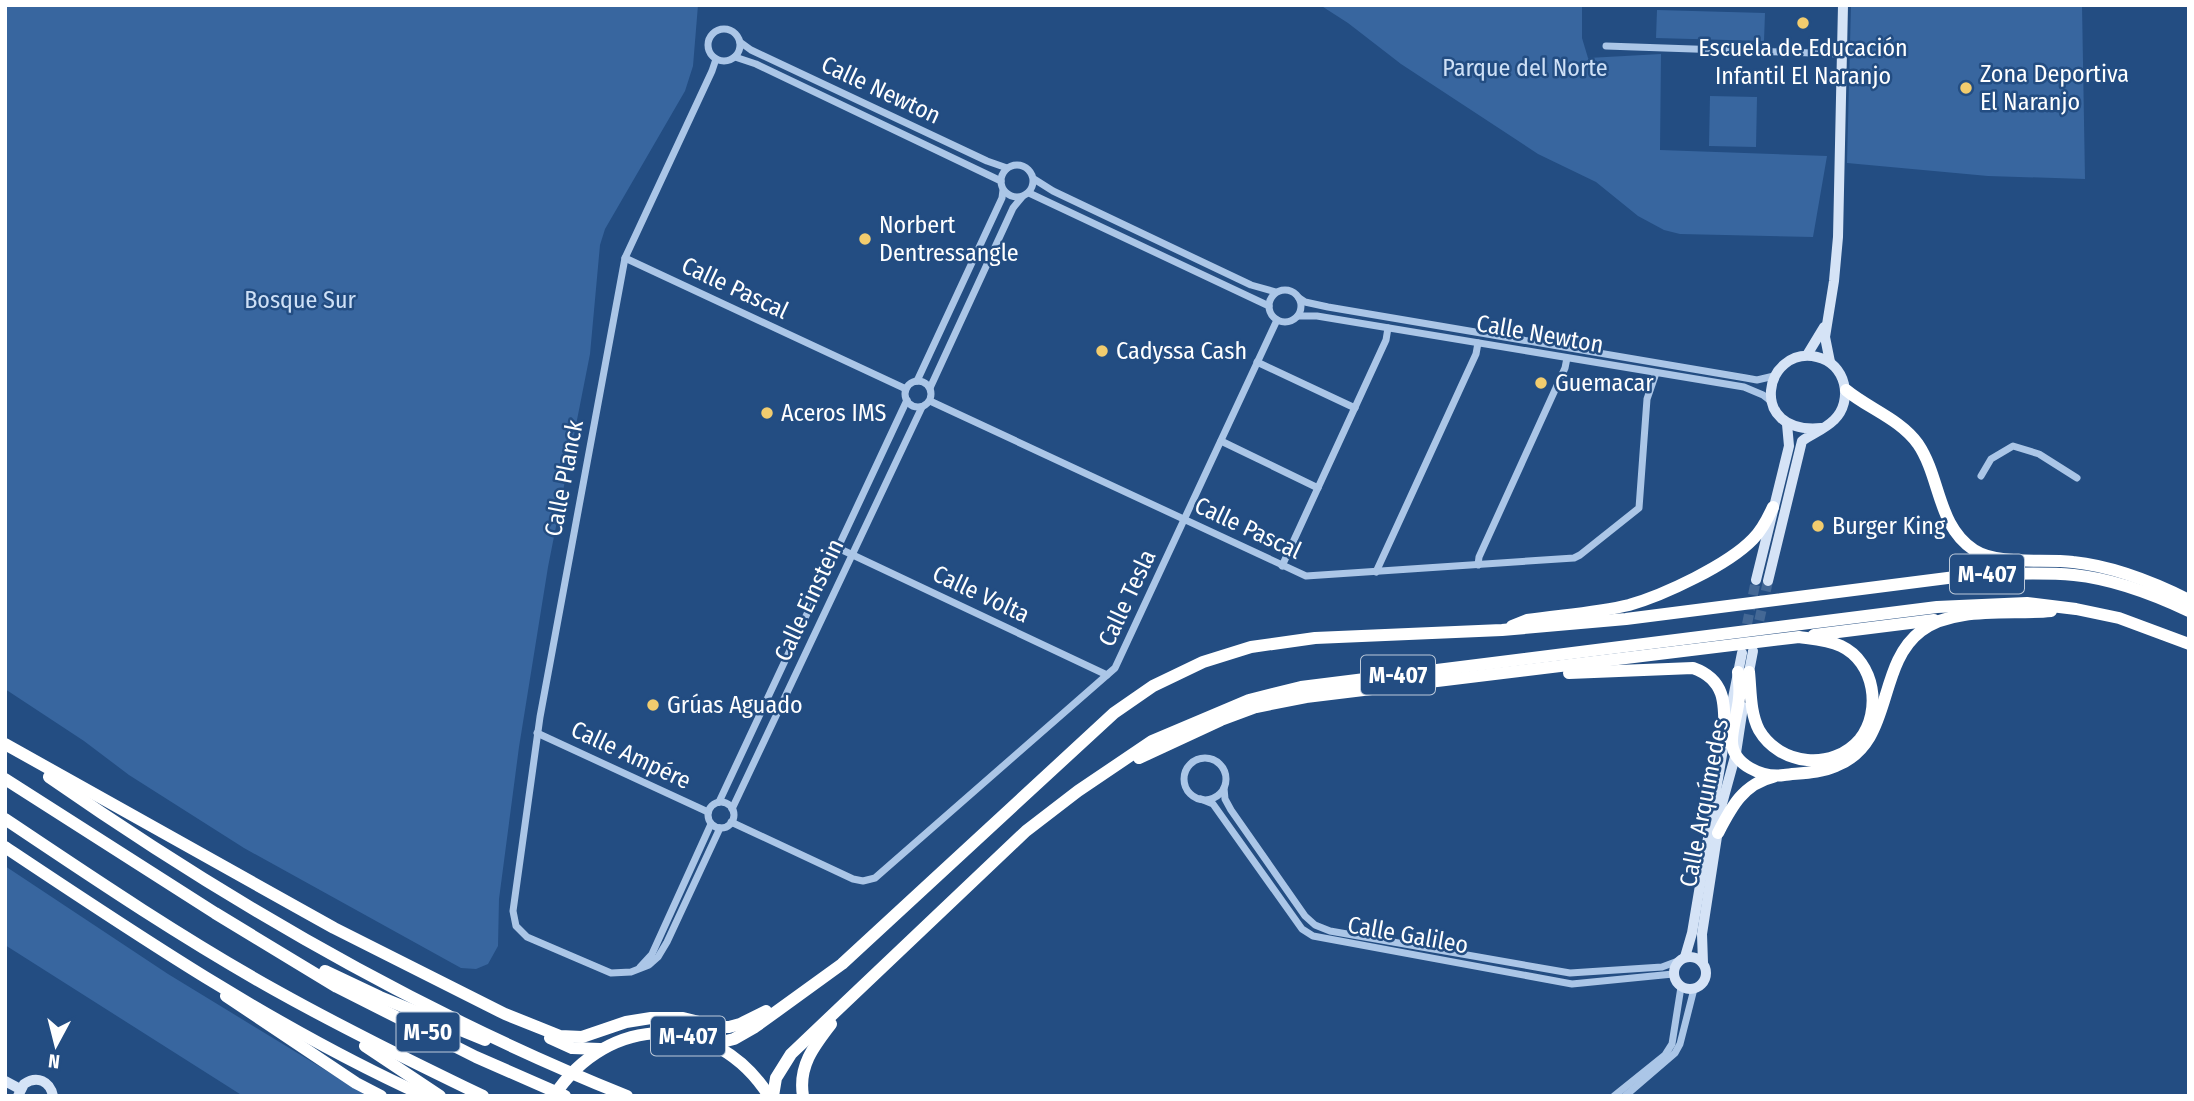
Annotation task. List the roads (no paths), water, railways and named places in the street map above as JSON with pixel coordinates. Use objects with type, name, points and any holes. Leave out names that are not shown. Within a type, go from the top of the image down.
[{"type":"highway","name":"M-407","points":[[1846,390],[1886,416],[1915,441],[1923,453],[1948,521],[1956,535],[1973,549],[1995,558],[2074,562],[2126,573],[2189,600]]},
{"type":"highway","name":"M-407","points":[[1502,630],[1527,620],[1630,604],[1698,576],[1741,550],[1754,538],[1773,507]]},
{"type":"highway","name":"M-407","points":[[714,1044],[742,1035],[842,964],[1114,713],[1153,686],[1203,662],[1251,647],[1315,638],[1502,630],[1626,619],[1971,575],[2076,575],[2123,586],[2189,611]]},
{"type":"highway","name":"M-407","points":[[771,1096],[776,1078],[791,1054],[1026,831],[1089,783],[1152,741],[1249,699],[1301,687],[1937,607],[2027,603],[2076,609],[2119,618],[2189,644]]},
{"type":"highway","name":"M-407","points":[[1089,783],[1164,746],[1256,707],[1306,697],[1992,613],[2037,613],[2076,609]]},
{"type":"highway","name":"M-407","points":[[1718,833],[1735,801],[1750,786],[1773,777],[1835,767],[1861,750],[1880,719],[1892,673],[1909,642],[1921,631],[1945,619]]},
{"type":"highway","name":"M-407","points":[[1744,672],[1760,730],[1781,752],[1795,758],[1821,760],[1832,758],[1850,748],[1866,730],[1873,708],[1867,673],[1856,657],[1841,646],[1799,637]]},
{"type":"highway","name":"M-407","points":[[1527,671],[1602,673],[1693,668],[1707,673],[1716,681],[1721,691],[1724,706],[1724,744]]},
{"type":"highway","points":[[1744,672],[1732,742],[1743,763],[1757,772],[1773,777]]},
{"type":"highway","points":[[5,745],[334,928],[564,1045],[600,1049]]},
{"type":"highway","points":[[5,745],[88,804],[220,889],[345,963],[533,1056],[627,1096]]},
{"type":"highway","name":"M-50","points":[[5,779],[337,987],[476,1057],[565,1096]]},
{"type":"highway","name":"M-50","points":[[5,819],[225,961],[344,1028],[483,1096]]},
{"type":"highway","points":[[5,847],[199,974],[307,1036],[425,1096]]},
{"type":"highway","points":[[295,961],[476,1037],[533,1056]]},
{"type":"highway","points":[[199,974],[210,986],[356,1083],[381,1096]]},
{"type":"highway","points":[[505,1014],[560,1036],[582,1037],[626,1022],[651,1018],[683,1018],[729,1027],[749,1020],[797,994]]},
{"type":"highway","points":[[803,1096],[804,1072],[811,1050],[851,996]]},
{"type":"highway","points":[[344,1028],[356,1041],[440,1096]]},
{"type":"highway","name":"M-407","points":[[554,1096],[567,1075],[588,1056],[632,1036],[660,1032],[714,1044],[741,1062],[771,1096]]},
{"type":"street","points":[[1830,362],[1825,337],[1838,237],[1843,5]]},
{"type":"street","points":[[719,29],[730,30],[738,37],[740,48],[735,57],[726,61],[711,56],[708,40],[719,29]]},
{"type":"street","name":"Calle Newton","points":[[740,42],[751,50],[986,161],[1007,168]]},
{"type":"street","points":[[1606,46],[1842,54]]},
{"type":"street","name":"Calle Newton","points":[[735,57],[769,70],[1001,181]]},
{"type":"street","name":"Calle Planck","points":[[637,969],[623,973],[603,971],[527,937],[513,922],[513,911],[537,733],[625,258],[716,59]]},
{"type":"street","points":[[917,380],[1002,198],[1001,181],[1007,168],[1018,164],[1025,166],[1034,179],[1053,191],[1251,285],[1276,292],[1290,290],[1299,298],[1301,307],[1298,316],[1292,321],[1283,322],[1272,315],[1269,306],[1276,292]]},
{"type":"street","points":[[930,388],[925,382],[917,380],[910,383],[906,389],[906,400],[913,406],[922,407],[930,401],[930,388],[1013,208],[1034,179]]},
{"type":"street","points":[[1003,190],[1009,195],[1025,195],[1269,306]]},
{"type":"street","name":"Calle Pascal","points":[[625,258],[906,389]]},
{"type":"street","name":"Calle Newton","points":[[1299,298],[1328,307],[1718,374],[1757,380],[1774,376]]},
{"type":"street","name":"Calle Newton","points":[[1298,316],[1317,316],[1744,387],[1772,402]]},
{"type":"street","name":"Calle Tesla","points":[[732,822],[853,879],[863,881],[875,878],[1115,668],[1277,320]]},
{"type":"street","points":[[1807,355],[1820,337],[1826,321]]},
{"type":"street","points":[[1282,566],[1386,340],[1388,328]]},
{"type":"street","points":[[1376,572],[1476,354],[1478,343]]},
{"type":"street","points":[[1768,581],[1802,441],[1834,420],[1842,409],[1846,390],[1842,376],[1830,362],[1807,355],[1790,360],[1779,369],[1771,386],[1772,402],[1778,416],[1787,424],[1802,430],[1821,428]]},
{"type":"street","points":[[1478,565],[1479,557],[1565,369],[1567,358]]},
{"type":"street","points":[[1257,362],[1355,408]]},
{"type":"street","name":"Calle Pascal","points":[[930,401],[1306,576],[1574,558],[1639,508],[1647,399],[1656,373]]},
{"type":"street","name":"Calle Einstein","points":[[719,802],[906,400]]},
{"type":"street","name":"Calle Einstein","points":[[732,809],[922,407]]},
{"type":"street","points":[[1756,580],[1789,446],[1787,424]]},
{"type":"street","points":[[1221,441],[1318,488]]},
{"type":"street","points":[[1981,477],[1991,459],[2013,446],[2039,454],[2077,478]]},
{"type":"street","name":"Calle Volta","points":[[838,548],[1107,675]]},
{"type":"street","name":"Calle Arquímedes","points":[[1681,959],[1694,920],[1724,744],[1747,652]]},
{"type":"street","name":"Calle Ampére","points":[[537,733],[708,812]]},
{"type":"street","name":"Calle Arquímedes","points":[[1703,963],[1702,934],[1722,804],[1736,753]]},
{"type":"street","points":[[1206,758],[1218,762],[1225,773],[1224,788],[1216,797],[1194,797],[1185,786],[1184,776],[1192,762],[1206,758]]},
{"type":"street","name":"Calle Galileo","points":[[1224,788],[1225,799],[1231,810],[1306,916],[1315,925],[1330,931],[1570,974],[1662,967],[1681,959]]},
{"type":"street","name":"Calle Galileo","points":[[1201,799],[1213,804],[1302,929],[1313,936],[1572,984],[1673,974]]},
{"type":"street","points":[[714,804],[727,804],[732,809],[732,822],[720,828],[667,942],[654,962],[637,969],[652,954],[711,824],[708,812],[714,804]]},
{"type":"street","points":[[711,824],[720,828]]},
{"type":"street","points":[[1614,1096],[1665,1055],[1672,1044],[1681,997],[1681,987],[1673,974],[1681,959],[1692,957],[1703,963],[1706,974],[1704,980],[1693,989],[1680,1044],[1675,1053],[1625,1096]]},
{"type":"street","points":[[1681,987],[1693,989]]},
{"type":"street","points":[[5,1082],[19,1092],[29,1081],[40,1080],[50,1086],[53,1096]]},
{"type":"tunnel","points":[[1744,639],[1756,580]]},
{"type":"tunnel","points":[[1756,635],[1768,581]]},
{"type":"place","name":"Escuela de Educación Infantil El Naranjo","points":[[1803,23]]},
{"type":"place","name":"Zona Deportiva El Naranjo","points":[[1966,88]]},
{"type":"place","name":"Norbert Dentressangle","points":[[865,239]]},
{"type":"place","name":"Cadyssa Cash","points":[[1102,351]]},
{"type":"place","name":"Guemacar","points":[[1541,383]]},
{"type":"place","name":"Aceros IMS","points":[[767,413]]},
{"type":"place","name":"Burger King","points":[[1818,526]]},
{"type":"place","name":"Grúas Aguado","points":[[653,705]]},
{"type":"park label","name":"Parque del Norte","points":[[1525,68]]},
{"type":"park label","name":"Bosque Sur","points":[[300,300]]}]
